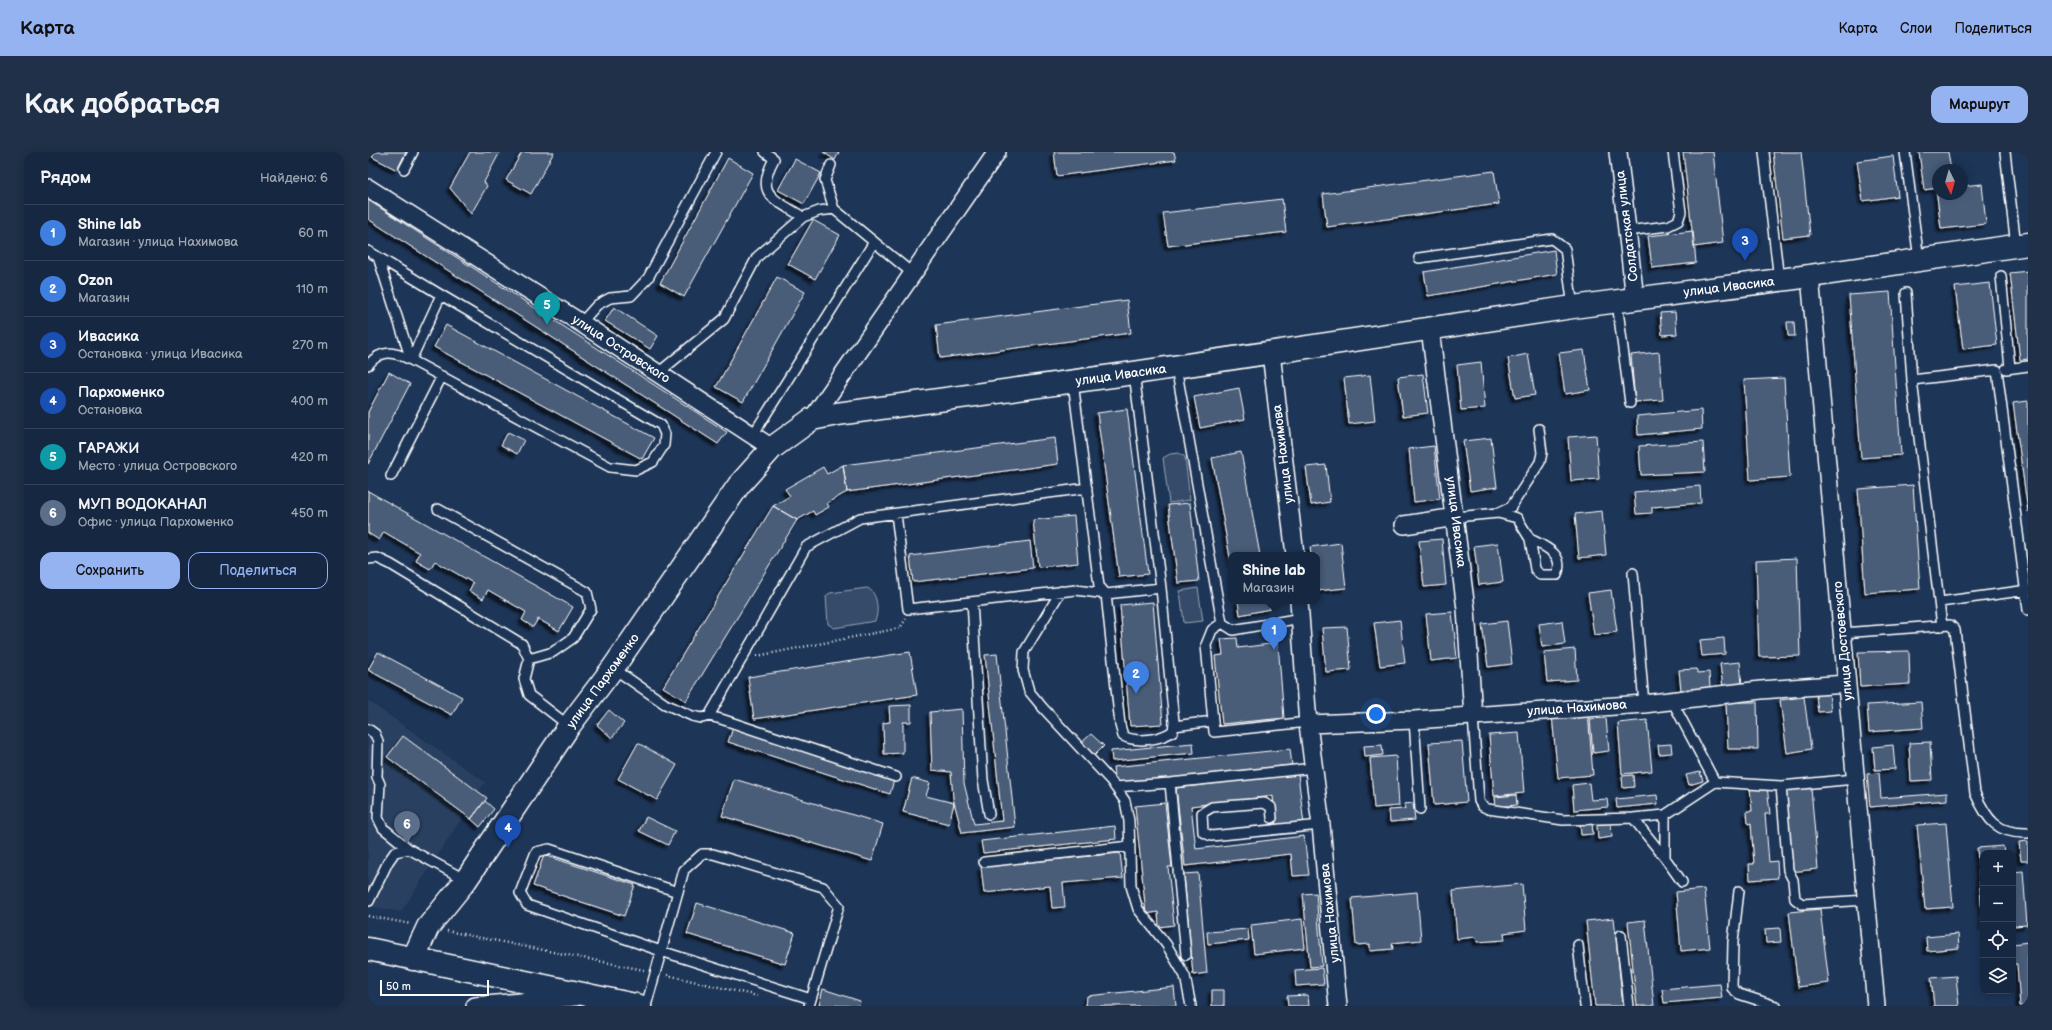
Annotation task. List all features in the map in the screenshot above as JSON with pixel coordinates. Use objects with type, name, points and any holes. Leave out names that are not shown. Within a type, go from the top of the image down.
[{"type":"main road","name":"улица Ивасика","points":[[812,419],[837,414],[1176,367],[1573,307],[1779,281],[2022,245]]},
{"type":"main road","name":"улица Пархоменко","points":[[413,960],[428,927],[466,880],[569,726],[613,668],[739,485],[772,448],[812,419]]},
{"type":"main road","points":[[368,949],[413,960],[640,1006]]},
{"type":"street","points":[[812,419],[997,152]]},
{"type":"street","name":"Солдатская улица","points":[[1618,152],[1627,231],[1626,300]]},
{"type":"street","name":"улица Островского","points":[[368,188],[581,323],[772,448]]},
{"type":"street","name":"улица Достоевского","points":[[1810,276],[1876,1006]]},
{"type":"street","name":"улица Ивасика","points":[[1430,329],[1456,518],[1466,609],[1473,716]]},
{"type":"street","name":"улица Нахимова","points":[[1271,353],[1295,552]]},
{"type":"street","points":[[1404,525],[1456,518]]},
{"type":"street","name":"улица Нахимова","points":[[1300,609],[1308,723],[1321,825],[1338,1006]]},
{"type":"street","name":"улица Нахимова","points":[[1308,723],[1414,720],[1644,704],[1761,690],[1846,684]]},
{"type":"street","points":[[479,1006],[590,995]]},
{"type":"lane","points":[[404,169],[413,152]]},
{"type":"lane","points":[[581,323],[597,305],[610,298],[631,296],[648,278],[716,152]]},
{"type":"lane","points":[[765,152],[776,156],[766,174],[765,186],[771,196],[803,217]]},
{"type":"lane","points":[[1627,231],[1668,226],[1678,221],[1681,212],[1673,152]]},
{"type":"lane","points":[[1764,152],[1779,281]]},
{"type":"lane","points":[[1905,152],[1918,260]]},
{"type":"lane","points":[[2005,152],[2022,245]]},
{"type":"lane","points":[[831,165],[825,180],[834,209],[912,273]]},
{"type":"lane","points":[[657,374],[724,319],[757,257],[803,217],[819,211],[834,209]]},
{"type":"lane","points":[[1419,258],[1552,239],[1565,249],[1573,307]]},
{"type":"lane","points":[[753,435],[874,242]]},
{"type":"lane","points":[[368,251],[661,425],[666,434],[664,445],[653,462],[636,470],[610,467],[412,360],[394,352],[379,355],[368,365]]},
{"type":"lane","points":[[378,256],[412,360]]},
{"type":"lane","points":[[2001,276],[2010,368]]},
{"type":"lane","points":[[1906,293],[1912,380],[1942,626]]},
{"type":"lane","points":[[412,360],[441,295]]},
{"type":"lane","points":[[1626,300],[1630,403]]},
{"type":"lane","points":[[1912,380],[2028,366]]},
{"type":"lane","points":[[1176,367],[1222,623],[1233,630],[1300,609]]},
{"type":"lane","points":[[1997,370],[2027,590],[2028,610]]},
{"type":"lane","points":[[1073,382],[1099,586],[1106,594],[1120,725],[1123,736],[1131,740],[1164,737],[1173,731],[1174,726],[1161,588],[1134,373]]},
{"type":"lane","points":[[391,476],[442,376]]},
{"type":"lane","points":[[1498,514],[1511,506],[1540,462],[1542,453],[1539,430]]},
{"type":"lane","points":[[709,716],[806,547],[860,518],[1086,488]]},
{"type":"lane","points":[[438,509],[587,592],[591,609],[573,638],[552,652],[529,659]]},
{"type":"lane","points":[[896,514],[908,610],[1061,591],[1076,590],[1106,594],[1161,588]]},
{"type":"lane","points":[[1456,518],[1498,514],[1517,518],[1530,539]]},
{"type":"lane","points":[[368,559],[377,558],[390,564],[522,644],[529,659],[524,679],[529,695],[569,726]]},
{"type":"lane","points":[[1633,573],[1644,704]]},
{"type":"lane","points":[[1940,602],[2027,590]]},
{"type":"lane","points":[[1061,591],[1024,652],[1023,670],[1029,691],[1115,787],[1125,801],[1129,821],[1131,886],[1138,909],[1166,944],[1185,976],[1191,1006]]},
{"type":"lane","points":[[972,602],[983,780],[989,814]]},
{"type":"lane","points":[[1222,623],[1212,630],[1206,645],[1214,732],[1308,723]]},
{"type":"lane","points":[[1842,633],[1950,625],[1955,630],[1975,793],[1980,804],[1995,825],[2013,833],[2028,833]]},
{"type":"lane","points":[[613,668],[664,704],[692,716],[702,718],[709,716],[896,777]]},
{"type":"lane","points":[[1672,701],[1715,782]]},
{"type":"lane","points":[[1473,716],[1478,793],[1482,806],[1488,809],[1563,820],[1633,818],[1665,815],[1715,782],[1781,786],[1855,779]]},
{"type":"lane","points":[[1414,720],[1420,809]]},
{"type":"lane","points":[[1174,726],[1213,721]]},
{"type":"lane","points":[[368,729],[376,734],[378,741],[377,777],[380,784],[378,818],[383,828],[409,849],[466,880]]},
{"type":"lane","points":[[1115,787],[1170,783],[1314,768]]},
{"type":"lane","points":[[1170,783],[1186,955]]},
{"type":"lane","points":[[1781,786],[1788,870],[1793,880],[1795,899],[1802,904],[1867,900]]},
{"type":"lane","points":[[1272,818],[1271,807],[1264,803],[1212,807],[1202,813],[1204,832],[1211,836],[1321,825]]},
{"type":"lane","points":[[1665,815],[1665,858]]},
{"type":"lane","points":[[1633,818],[1682,882]]},
{"type":"lane","points":[[984,862],[1130,846]]},
{"type":"lane","points":[[369,901],[388,862],[395,852],[409,849]]},
{"type":"lane","points":[[646,1006],[656,972],[661,951],[678,892],[684,870],[702,854],[713,854],[823,887],[839,906],[810,1002],[661,951],[528,905],[520,892],[536,852],[549,849],[678,892]]},
{"type":"lane","points":[[1739,891],[1733,942],[1732,988],[1739,994],[1776,1006]]},
{"type":"lane","points":[[1621,935],[1629,1006]]},
{"type":"lane","points":[[1578,945],[1585,1006]]},
{"type":"path","points":[[743,659],[900,628],[906,619],[908,610]]},
{"type":"path","points":[[368,916],[656,972],[764,997]]},
{"type":"shaded area","points":[[1179,453],[1185,457],[1190,500],[1169,503],[1163,458],[1170,454]]},
{"type":"shaded area","points":[[867,588],[871,590],[877,603],[875,621],[834,628],[828,624],[826,596],[830,593]]},
{"type":"shaded area","points":[[1198,588],[1203,621],[1184,623],[1180,591]]},
{"type":"shaded area","points":[[368,701],[485,782],[401,912],[368,906]]},
{"type":"building","points":[[375,152],[406,152],[397,170],[372,157]]},
{"type":"building","points":[[470,152],[500,152],[484,182],[487,186],[471,214],[450,188]]},
{"type":"building","points":[[522,152],[554,152],[531,194],[506,180]]},
{"type":"building","points":[[823,152],[839,152],[835,160]]},
{"type":"building","points":[[1054,152],[1174,152],[1176,160],[1057,176]]},
{"type":"building","points":[[1683,152],[1713,152],[1723,243],[1694,247]]},
{"type":"building","points":[[1773,152],[1801,152],[1810,235],[1783,238]]},
{"type":"building","points":[[1919,152],[1948,152],[1950,164],[1932,164],[1932,189],[1924,190]]},
{"type":"building","points":[[1893,156],[1898,196],[1863,201],[1857,161]]},
{"type":"building","points":[[728,158],[753,173],[684,297],[660,283]]},
{"type":"building","points":[[795,159],[821,173],[804,204],[778,190]]},
{"type":"building","points":[[1494,171],[1499,204],[1327,227],[1323,194]]},
{"type":"building","points":[[1982,184],[1986,224],[1941,229],[1937,200],[1968,200],[1968,185]]},
{"type":"building","points":[[1282,199],[1286,232],[1168,246],[1163,213]]},
{"type":"building","points":[[368,200],[727,432],[718,444],[368,219]]},
{"type":"building","points":[[813,220],[840,235],[815,279],[788,264]]},
{"type":"building","points":[[1693,231],[1696,263],[1652,268],[1648,236]]},
{"type":"building","points":[[1554,250],[1557,274],[1428,296],[1424,272]]},
{"type":"building","points":[[2028,271],[2028,359],[2020,360],[2010,273]]},
{"type":"building","points":[[777,277],[805,292],[743,402],[716,387]]},
{"type":"building","points":[[1990,283],[1997,345],[1963,349],[1955,287]]},
{"type":"building","points":[[1890,292],[1901,455],[1861,458],[1849,295]]},
{"type":"building","points":[[1127,300],[1131,333],[940,358],[936,325]]},
{"type":"building","points":[[614,307],[658,336],[650,349],[605,321]]},
{"type":"building","points":[[1675,312],[1677,334],[1662,335],[1660,313]]},
{"type":"building","points":[[1787,322],[1794,322],[1795,336],[1788,336]]},
{"type":"building","points":[[446,325],[654,438],[642,459],[434,347]]},
{"type":"building","points":[[1584,350],[1590,390],[1565,394],[1559,353]]},
{"type":"building","points":[[1659,352],[1663,400],[1635,402],[1631,355]]},
{"type":"building","points":[[1528,354],[1535,395],[1515,398],[1508,358]]},
{"type":"building","points":[[1481,362],[1485,408],[1461,410],[1457,365]]},
{"type":"building","points":[[389,372],[410,384],[368,464],[368,412]]},
{"type":"building","points":[[1423,374],[1428,413],[1403,416],[1398,377]]},
{"type":"building","points":[[1370,375],[1375,421],[1349,424],[1344,378]]},
{"type":"building","points":[[1784,378],[1790,477],[1750,480],[1744,380]]},
{"type":"building","points":[[1239,388],[1245,419],[1200,428],[1194,397]]},
{"type":"building","points":[[2028,401],[2028,512],[2013,403]]},
{"type":"building","points":[[1127,409],[1148,574],[1119,577],[1097,413]]},
{"type":"building","points":[[1701,410],[1702,429],[1638,435],[1637,416]]},
{"type":"building","points":[[508,432],[524,440],[517,454],[501,445]]},
{"type":"building","points":[[1596,435],[1599,479],[1571,481],[1568,437]]},
{"type":"building","points":[[1055,438],[1058,464],[847,492],[843,465]]},
{"type":"building","points":[[1491,438],[1497,487],[1470,491],[1463,441]]},
{"type":"building","points":[[1703,442],[1705,472],[1641,475],[1639,446]]},
{"type":"building","points":[[1434,446],[1440,499],[1414,502],[1409,449]]},
{"type":"building","points":[[1241,452],[1259,552],[1229,552],[1212,458]]},
{"type":"building","points":[[843,465],[847,492],[827,503],[829,507],[815,515],[813,511],[797,520],[773,506],[790,496],[785,489],[823,467],[827,474]]},
{"type":"building","points":[[1326,465],[1330,502],[1311,505],[1306,467]]},
{"type":"building","points":[[1913,485],[1920,589],[1865,593],[1858,489]]},
{"type":"building","points":[[1700,486],[1701,503],[1652,507],[1652,513],[1636,514],[1634,492]]},
{"type":"building","points":[[368,491],[573,607],[559,631],[538,619],[533,627],[522,620],[526,612],[488,590],[483,599],[469,591],[473,583],[435,561],[430,569],[416,561],[420,553],[384,532],[379,540],[368,533]]},
{"type":"building","points":[[1190,503],[1199,581],[1178,583],[1168,505]]},
{"type":"building","points":[[773,506],[797,520],[686,701],[663,687]]},
{"type":"building","points":[[1602,511],[1606,555],[1579,558],[1575,514]]},
{"type":"building","points":[[1074,516],[1078,563],[1038,567],[1033,520]]},
{"type":"building","points":[[1442,539],[1446,585],[1424,587],[1419,541]]},
{"type":"building","points":[[1030,541],[1033,568],[913,582],[910,556]]},
{"type":"building","points":[[1341,543],[1346,588],[1320,591],[1320,552],[1311,552],[1310,547]]},
{"type":"building","points":[[1498,543],[1503,582],[1479,585],[1474,546]]},
{"type":"building","points":[[1797,558],[1800,656],[1759,657],[1756,560]]},
{"type":"building","points":[[1611,590],[1617,632],[1594,635],[1588,593]]},
{"type":"building","points":[[1153,602],[1163,724],[1130,726],[1120,605]]},
{"type":"building","points":[[1238,604],[1269,604],[1270,609],[1240,615]]},
{"type":"building","points":[[1452,612],[1457,658],[1431,661],[1426,614]]},
{"type":"building","points":[[1400,620],[1405,663],[1380,666],[1374,623]]},
{"type":"building","points":[[1507,621],[1512,664],[1488,667],[1482,624]]},
{"type":"building","points":[[1562,621],[1565,644],[1542,647],[1539,624]]},
{"type":"building","points":[[1347,627],[1351,670],[1326,672],[1322,628]]},
{"type":"building","points":[[1237,638],[1238,648],[1278,643],[1284,718],[1222,724],[1215,656],[1223,655],[1221,639]]},
{"type":"building","points":[[1724,638],[1725,654],[1702,656],[1700,640]]},
{"type":"building","points":[[1575,649],[1577,680],[1547,682],[1544,652]]},
{"type":"building","points":[[1909,651],[1910,684],[1860,687],[1858,652]]},
{"type":"building","points":[[378,652],[462,697],[452,715],[368,670]]},
{"type":"building","points":[[910,652],[917,695],[754,719],[748,677]]},
{"type":"building","points":[[997,654],[1015,827],[962,833],[953,798],[951,772],[932,770],[930,712],[962,709],[964,783],[974,824],[1002,821],[985,655]]},
{"type":"building","points":[[1740,662],[1742,685],[1723,687],[1720,664]]},
{"type":"building","points":[[1697,669],[1697,673],[1709,672],[1710,688],[1681,691],[1679,670]]},
{"type":"building","points":[[1829,693],[1831,711],[1818,712],[1816,695]]},
{"type":"building","points":[[1804,697],[1811,749],[1787,753],[1780,700]]},
{"type":"building","points":[[1726,702],[1757,702],[1758,749],[1728,749]]},
{"type":"building","points":[[1921,702],[1923,728],[1869,732],[1867,705]]},
{"type":"building","points":[[911,705],[911,722],[903,722],[903,753],[884,754],[883,723],[890,722],[889,706]]},
{"type":"building","points":[[609,710],[624,723],[612,738],[597,725]]},
{"type":"building","points":[[1588,712],[1593,775],[1558,778],[1552,715]]},
{"type":"building","points":[[1606,718],[1609,751],[1593,753],[1590,719]]},
{"type":"building","points":[[1647,720],[1652,771],[1622,774],[1618,723]]},
{"type":"building","points":[[733,728],[894,780],[890,794],[728,742]]},
{"type":"building","points":[[1519,733],[1524,793],[1494,796],[1489,735]]},
{"type":"building","points":[[1091,734],[1104,746],[1093,757],[1080,744]]},
{"type":"building","points":[[403,736],[487,798],[471,819],[387,757]]},
{"type":"building","points":[[1462,741],[1467,802],[1434,805],[1429,743]]},
{"type":"building","points":[[1930,742],[1932,780],[1911,781],[1909,743]]},
{"type":"building","points":[[638,743],[677,765],[657,800],[618,779]]},
{"type":"building","points":[[1193,743],[1194,753],[1112,761],[1111,751]]},
{"type":"building","points":[[1671,744],[1672,753],[1659,754],[1658,745]]},
{"type":"building","points":[[1382,745],[1383,755],[1365,757],[1364,746]]},
{"type":"building","points":[[1893,745],[1895,769],[1875,770],[1873,747]]},
{"type":"building","points":[[1290,749],[1292,765],[1115,784],[1113,767]]},
{"type":"building","points":[[1396,756],[1399,806],[1374,808],[1370,758]]},
{"type":"building","points":[[1700,772],[1703,781],[1689,785],[1686,775]]},
{"type":"building","points":[[1879,773],[1881,798],[1947,793],[1947,800],[1870,807],[1867,774]]},
{"type":"building","points":[[1298,774],[1304,825],[1276,828],[1273,796],[1191,806],[1196,849],[1304,836],[1309,875],[1293,876],[1291,854],[1185,866],[1176,788]]},
{"type":"building","points":[[1633,775],[1634,787],[1623,788],[1622,776]]},
{"type":"building","points":[[912,778],[930,783],[926,796],[954,803],[949,824],[903,812]]},
{"type":"building","points":[[734,779],[883,824],[872,861],[722,816]]},
{"type":"building","points":[[1589,783],[1591,800],[1607,799],[1608,807],[1574,810],[1572,785]]},
{"type":"building","points":[[1767,785],[1770,814],[1765,814],[1769,862],[1777,861],[1778,878],[1750,880],[1749,864],[1754,864],[1751,823],[1748,824],[1747,811],[1752,811],[1750,787]]},
{"type":"building","points":[[1811,788],[1818,869],[1790,872],[1783,790]]},
{"type":"building","points":[[1516,795],[1517,805],[1496,807],[1495,797]]},
{"type":"building","points":[[1657,795],[1658,804],[1617,808],[1616,799]]},
{"type":"building","points":[[485,801],[494,809],[480,827],[471,819]]},
{"type":"building","points":[[1165,803],[1172,867],[1168,867],[1174,925],[1159,927],[1158,912],[1146,914],[1135,806]]},
{"type":"building","points":[[1413,803],[1415,820],[1390,822],[1389,810],[1405,809],[1404,804]]},
{"type":"building","points":[[646,817],[675,831],[668,845],[639,831]]},
{"type":"building","points":[[1592,822],[1593,834],[1581,835],[1580,823]]},
{"type":"building","points":[[1611,823],[1612,837],[1598,839],[1597,825]]},
{"type":"building","points":[[1946,823],[1953,907],[1925,909],[1917,825]]},
{"type":"building","points":[[1115,826],[1116,839],[983,853],[981,841]]},
{"type":"building","points":[[2028,841],[2028,861],[2021,861],[2019,842]]},
{"type":"building","points":[[2003,846],[2004,850],[1980,850],[1980,888],[1977,848]]},
{"type":"building","points":[[1120,853],[1123,878],[1063,883],[1065,907],[1052,908],[1050,886],[984,893],[981,867]]},
{"type":"building","points":[[544,855],[635,885],[624,916],[533,886]]},
{"type":"building","points":[[2023,871],[2027,925],[2016,926],[2016,872]]},
{"type":"building","points":[[1198,873],[1207,973],[1193,975],[1184,874]]},
{"type":"building","points":[[1522,884],[1526,930],[1504,933],[1505,940],[1477,942],[1476,937],[1457,939],[1453,891]]},
{"type":"building","points":[[1704,889],[1710,948],[1681,951],[1676,892]]},
{"type":"building","points":[[1417,892],[1421,940],[1392,943],[1393,949],[1370,951],[1370,944],[1356,945],[1352,898]]},
{"type":"building","points":[[1316,893],[1322,966],[1310,967],[1303,894]]},
{"type":"building","points":[[697,903],[795,933],[785,964],[687,934]]},
{"type":"building","points":[[1820,909],[1829,983],[1798,987],[1789,912]]},
{"type":"building","points":[[1614,918],[1623,1006],[1595,1006],[1586,921]]},
{"type":"building","points":[[1302,919],[1305,948],[1254,954],[1251,925]]},
{"type":"building","points":[[1645,920],[1654,1006],[1637,1006],[1628,922]]},
{"type":"building","points":[[1780,928],[1781,942],[1766,943],[1765,929]]},
{"type":"building","points":[[1248,929],[1249,940],[1208,944],[1207,932]]},
{"type":"building","points":[[1958,934],[1959,948],[1927,951],[1926,937]]},
{"type":"building","points":[[2028,942],[2028,1006],[2020,1006],[2016,964],[2016,944]]},
{"type":"building","points":[[1322,968],[1324,984],[1296,986],[1295,970]]},
{"type":"building","points":[[1956,976],[1959,1006],[1934,1006],[1931,978]]},
{"type":"building","points":[[1720,984],[1722,998],[1664,1003],[1662,989]]},
{"type":"building","points":[[1174,987],[1176,1006],[1086,1006],[1087,996]]},
{"type":"building","points":[[823,989],[860,1001],[859,1006],[819,1005]]},
{"type":"building","points":[[1212,990],[1224,990],[1224,1006],[1212,1006]]},
{"type":"building","points":[[1308,995],[1309,1006],[1288,1006],[1287,996]]},
{"type":"place","name":"Ивасика","points":[[1745,261]]},
{"type":"place","name":"ГАРАЖИ","points":[[547,325]]},
{"type":"place","name":"Shine lab","points":[[1274,650]]},
{"type":"place","name":"Ozon","points":[[1136,694]]},
{"type":"place","name":"МУП ВОДОКАНАЛ","points":[[407,844]]},
{"type":"place","name":"Пархоменко","points":[[508,848]]}]
